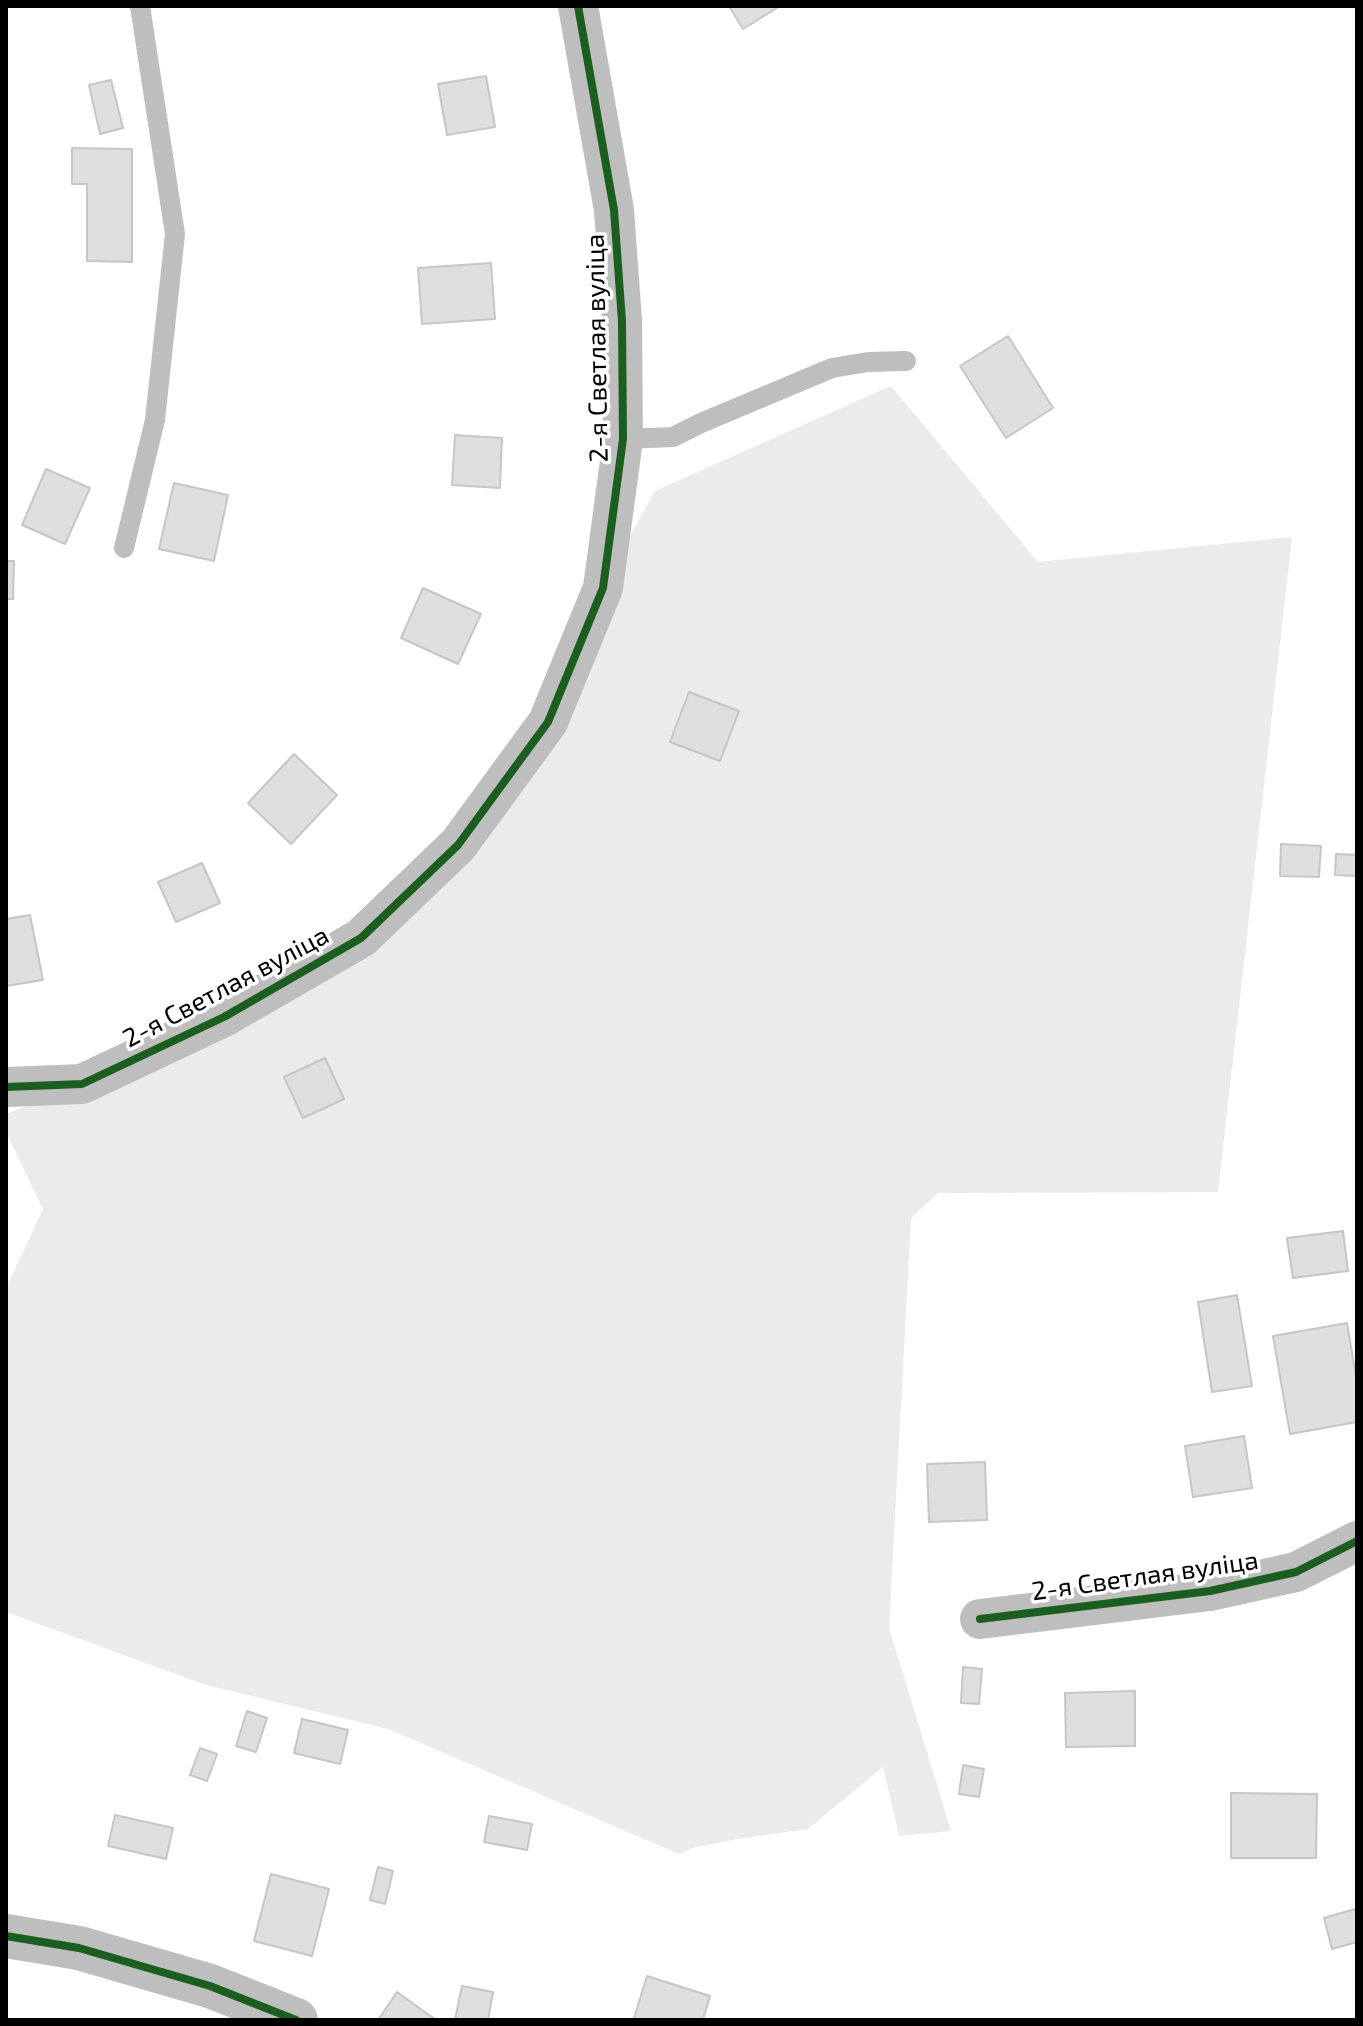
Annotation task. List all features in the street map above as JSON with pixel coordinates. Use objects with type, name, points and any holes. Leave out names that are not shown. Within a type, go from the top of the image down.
[{"type":"street","name":"2-я Светлая вуліца","points":[[6,1087],[82,1084],[224,1017],[361,938],[458,845],[548,722],[603,588],[623,439],[622,321],[614,210],[578,6]]},
{"type":"street","name":"2-я Светлая вуліца","points":[[980,1619],[1210,1591],[1296,1572],[1357,1541]]},
{"type":"street","points":[[6,1936],[108,1956],[210,1986],[296,2020]]},
{"type":"lane","points":[[124,548],[155,420],[175,234],[140,6]]},
{"type":"lane","points":[[623,439],[673,437],[832,368],[868,362],[906,361]]},
{"type":"shaded area","points":[[891,386],[1038,562],[1292,537],[1218,1192],[938,1193],[911,1218],[889,1628],[951,1831],[899,1836],[883,1767],[808,1829],[738,1839],[679,1854],[388,1729],[206,1685],[6,1612],[6,1288],[43,1209],[6,1132],[6,1114],[82,1084],[224,1017],[458,845],[655,491]]},
{"type":"building","points":[[729,6],[780,6],[743,29]]},
{"type":"building","points":[[486,76],[495,127],[447,135],[438,84]]},
{"type":"building","points":[[111,80],[123,128],[100,134],[89,85]]},
{"type":"building","points":[[72,148],[132,149],[132,262],[87,261],[87,184],[72,184]]},
{"type":"building","points":[[491,263],[495,319],[422,324],[418,268]]},
{"type":"building","points":[[1008,336],[1053,408],[1006,438],[960,366]]},
{"type":"building","points":[[455,435],[502,438],[500,488],[452,485]]},
{"type":"building","points":[[46,469],[90,488],[65,544],[22,525]]},
{"type":"building","points":[[174,483],[228,495],[214,561],[159,549]]},
{"type":"building","points":[[6,561],[14,561],[13,599],[6,599]]},
{"type":"building","points":[[423,588],[481,614],[458,664],[401,638]]},
{"type":"building","points":[[689,692],[739,711],[720,761],[670,742]]},
{"type":"building","points":[[294,754],[337,795],[291,844],[248,803]]},
{"type":"building","points":[[1281,844],[1321,846],[1319,877],[1280,876]]},
{"type":"building","points":[[1336,854],[1357,855],[1357,876],[1335,875]]},
{"type":"building","points":[[202,863],[220,903],[176,922],[158,882]]},
{"type":"building","points":[[30,915],[43,980],[6,986],[6,919]]},
{"type":"building","points":[[325,1058],[344,1099],[303,1118],[284,1077]]},
{"type":"building","points":[[1343,1231],[1348,1271],[1293,1278],[1287,1238]]},
{"type":"building","points":[[1237,1295],[1252,1386],[1212,1392],[1198,1302]]},
{"type":"building","points":[[1347,1323],[1357,1382],[1357,1422],[1290,1434],[1273,1336]]},
{"type":"building","points":[[1244,1436],[1252,1488],[1193,1497],[1185,1446]]},
{"type":"building","points":[[985,1462],[987,1520],[929,1522],[927,1464]]},
{"type":"building","points":[[963,1667],[982,1669],[979,1704],[961,1703]]},
{"type":"building","points":[[1135,1691],[1135,1746],[1066,1747],[1065,1693]]},
{"type":"building","points":[[247,1711],[267,1718],[256,1752],[236,1746]]},
{"type":"building","points":[[302,1719],[348,1730],[340,1764],[294,1753]]},
{"type":"building","points":[[200,1748],[217,1754],[207,1781],[190,1775]]},
{"type":"building","points":[[963,1765],[984,1769],[979,1797],[959,1794]]},
{"type":"building","points":[[1231,1793],[1317,1794],[1316,1858],[1231,1858]]},
{"type":"building","points":[[115,1815],[173,1828],[166,1859],[108,1846]]},
{"type":"building","points":[[489,1816],[532,1824],[527,1850],[484,1842]]},
{"type":"building","points":[[378,1867],[393,1871],[385,1904],[370,1900]]},
{"type":"building","points":[[271,1874],[329,1889],[312,1956],[254,1941]]},
{"type":"building","points":[[1355,1909],[1357,1942],[1332,1949],[1324,1918]]},
{"type":"building","points":[[647,1976],[710,1996],[703,2020],[634,2018]]},
{"type":"building","points":[[462,1986],[493,1992],[488,2020],[455,2020]]},
{"type":"building","points":[[397,1992],[436,2020],[378,2020]]},
{"type":"cycle path","points":[[6,1087],[82,1084],[224,1017],[361,938],[458,845],[548,722],[603,588],[623,439],[622,321],[614,210],[578,6]]},
{"type":"cycle path","points":[[980,1619],[1210,1591],[1296,1572],[1357,1541]]},
{"type":"cycle path","points":[[6,1936],[79,1948],[210,1986],[296,2020]]}]
